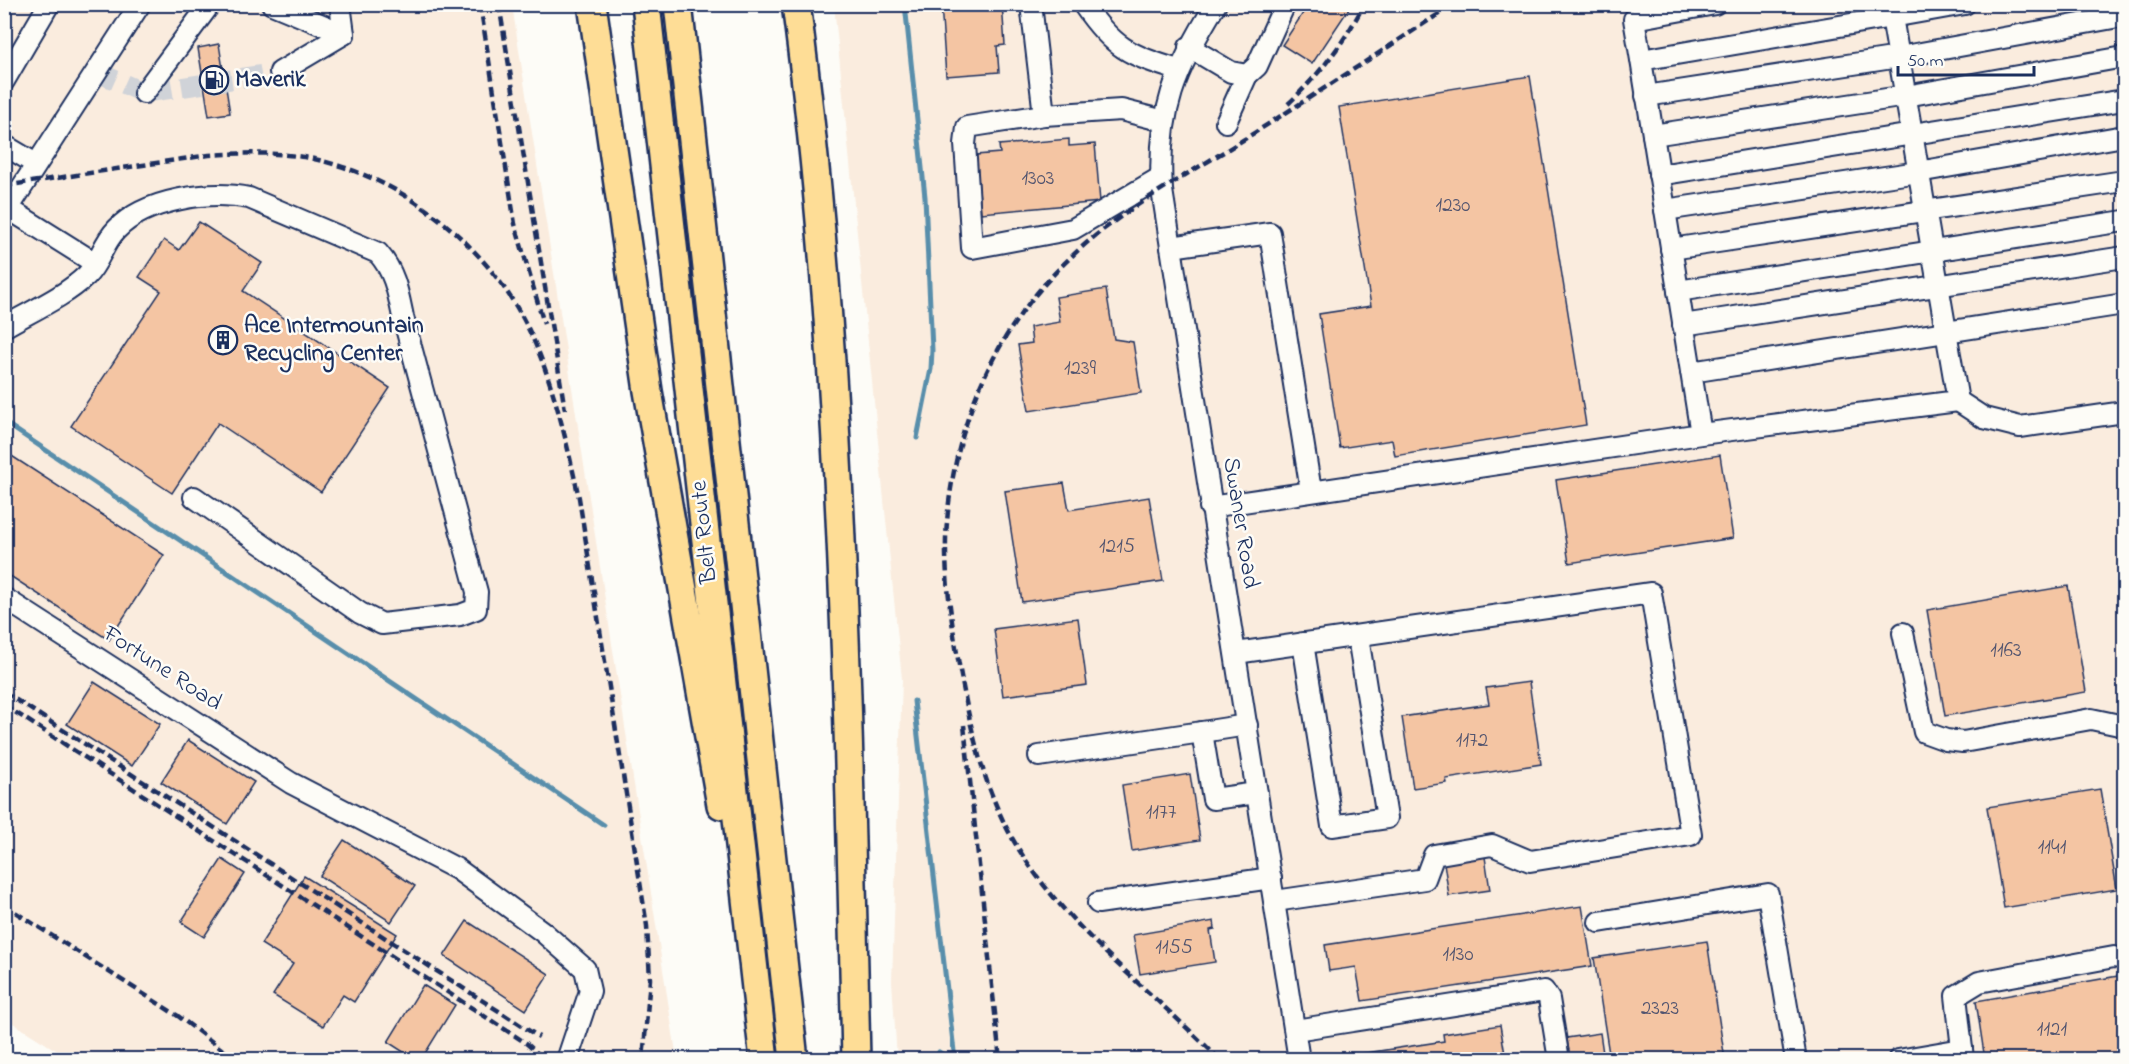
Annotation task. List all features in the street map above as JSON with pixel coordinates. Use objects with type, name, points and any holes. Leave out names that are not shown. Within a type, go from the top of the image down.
[{"type":"highway","points":[[592,4],[648,391],[678,571],[718,794],[749,920]]},
{"type":"highway","name":"Belt Route","points":[[646,4],[764,1059]]},
{"type":"highway","name":"Belt Route","points":[[678,4],[794,1059]]},
{"type":"highway","points":[[796,4],[819,192],[829,312],[849,750],[856,1059]]},
{"type":"street","points":[[4,81],[49,4]]},
{"type":"street","points":[[144,93],[210,4]]},
{"type":"street","points":[[272,4],[344,34]]},
{"type":"street","points":[[340,4],[344,34]]},
{"type":"street","points":[[1031,4],[1044,115]]},
{"type":"street","points":[[1083,4],[1102,32],[1118,46],[1134,55],[1178,70]]},
{"type":"street","name":"Swaner Road","points":[[1216,4],[1178,70],[1164,121],[1161,177],[1210,507],[1236,653],[1299,1059]]},
{"type":"street","points":[[1226,122],[1247,75],[1257,66],[1285,4]]},
{"type":"street","points":[[1701,434],[1634,19],[1715,4]]},
{"type":"street","points":[[1641,60],[1891,11],[1965,4]]},
{"type":"street","points":[[95,263],[7,212],[139,5]]},
{"type":"street","points":[[1891,11],[1958,401]]},
{"type":"street","points":[[1647,96],[1899,57],[2124,16]]},
{"type":"street","points":[[280,72],[344,34]]},
{"type":"street","points":[[1190,47],[1232,72],[1247,75]]},
{"type":"street","points":[[1653,135],[1906,96],[2124,57]]},
{"type":"street","points":[[1659,175],[2124,100]]},
{"type":"street","points":[[1161,177],[1073,229],[972,248],[965,144],[967,127],[1044,115],[1121,111],[1164,121]]},
{"type":"street","points":[[1665,210],[1918,172],[2124,136]]},
{"type":"street","points":[[4,145],[36,164]]},
{"type":"street","points":[[1671,249],[2124,181]]},
{"type":"street","points":[[4,327],[77,284],[89,273],[114,231],[136,215],[163,203],[227,194],[249,198],[378,253],[389,265],[397,286],[403,317],[477,592],[476,609],[460,615],[382,624],[360,613],[195,497]]},
{"type":"street","points":[[1678,291],[2124,222]]},
{"type":"street","points":[[1171,247],[1270,233],[1311,492]]},
{"type":"street","points":[[1683,326],[2124,257]]},
{"type":"street","points":[[1691,372],[2124,304]]},
{"type":"street","points":[[1210,507],[1701,434],[1958,401],[1984,418],[2020,427],[2124,412]]},
{"type":"street","points":[[1236,653],[1651,593],[1691,836],[1530,861],[1491,845],[1434,855],[1425,879],[1275,901]]},
{"type":"street","name":"Fortune Road","points":[[4,598],[291,783],[457,869],[543,932],[585,969],[590,991],[567,1059]]},
{"type":"street","points":[[1903,633],[1924,732],[1946,740],[1964,741],[2091,719],[2124,726]]},
{"type":"street","points":[[1303,644],[1332,826],[1387,818],[1358,637]]},
{"type":"street","points":[[1039,756],[1246,725]]},
{"type":"street","points":[[1202,732],[1213,799],[1257,793]]},
{"type":"street","points":[[1098,903],[1272,878]]},
{"type":"street","points":[[1599,922],[1768,894],[1796,1059]]},
{"type":"street","points":[[1898,1059],[1962,1054],[1956,996],[1979,982],[2114,957],[2124,959]]},
{"type":"street","points":[[1295,1030],[1544,991],[1549,999],[1558,1059]]},
{"type":"shaded area","points":[[4,5],[512,5],[677,1059],[70,1059],[5,1018]]},
{"type":"shaded area","points":[[834,5],[2124,5],[2124,1059],[897,1059],[892,981],[902,679]]},
{"type":"building","points":[[941,4],[1002,4],[1005,45],[997,46],[999,72],[946,76]]},
{"type":"building","points":[[1309,4],[1352,4],[1312,64],[1282,45]]},
{"type":"building","name":"Maverik","points":[[219,44],[230,113],[209,116],[198,48]]},
{"type":"building","points":[[1530,76],[1586,425],[1395,456],[1392,440],[1340,448],[1319,314],[1371,306],[1339,107]]},
{"type":"building","points":[[1069,139],[1069,146],[1095,144],[1100,202],[981,213],[976,155],[1000,153],[999,145]]},
{"type":"building","name":"Ace Intermountain Recycling Center","points":[[199,222],[262,263],[243,291],[390,388],[321,492],[218,423],[172,493],[71,426],[161,291],[139,277],[164,240],[179,250]]},
{"type":"building","points":[[1106,289],[1114,339],[1133,342],[1141,393],[1029,411],[1018,345],[1032,343],[1030,327],[1060,322],[1056,297]]},
{"type":"building","points":[[4,451],[164,555],[109,640],[4,572]]},
{"type":"building","points":[[1720,455],[1733,538],[1569,563],[1556,480]]},
{"type":"building","points":[[1064,483],[1069,510],[1149,497],[1163,581],[1022,602],[1005,491]]},
{"type":"building","points":[[2068,586],[2086,692],[1945,716],[1927,610]]},
{"type":"building","points":[[1078,618],[1087,685],[1003,696],[994,629]]},
{"type":"building","points":[[94,682],[160,724],[132,766],[67,724]]},
{"type":"building","points":[[1529,682],[1541,764],[1446,779],[1447,783],[1413,788],[1402,717],[1489,704],[1486,688]]},
{"type":"building","points":[[188,740],[254,782],[227,824],[161,782]]},
{"type":"building","points":[[1190,774],[1200,840],[1132,851],[1122,785]]},
{"type":"building","points":[[2100,789],[2117,889],[2004,908],[1987,807]]},
{"type":"building","points":[[344,840],[415,886],[391,922],[320,876]]},
{"type":"building","points":[[1485,857],[1490,890],[1449,896],[1444,863]]},
{"type":"building","points":[[222,859],[245,874],[204,937],[181,922]]},
{"type":"building","points":[[304,876],[397,934],[354,1002],[343,995],[323,1026],[273,995],[293,964],[261,944]]},
{"type":"building","points":[[1582,906],[1592,966],[1362,1001],[1356,967],[1329,971],[1325,945]]},
{"type":"building","points":[[467,921],[549,974],[526,1010],[444,956]]},
{"type":"building","points":[[1214,921],[1215,929],[1210,930],[1215,962],[1140,974],[1133,935]]},
{"type":"building","points":[[1707,941],[1725,1060],[1610,1060],[1594,958]]},
{"type":"building","points":[[2124,975],[2124,1060],[1985,1060],[1976,1001]]},
{"type":"building","points":[[423,985],[455,1005],[421,1060],[416,1060],[388,1042]]},
{"type":"building","points":[[1500,1025],[1506,1060],[1361,1060],[1360,1054],[1444,1041],[1443,1034]]},
{"type":"building","points":[[1600,1033],[1604,1060],[1570,1060],[1567,1038]]},
{"type":"waterway","points":[[905,4],[925,197],[932,350],[931,369],[917,438]]},
{"type":"waterway","points":[[4,422],[604,825]]},
{"type":"waterway","points":[[914,701],[955,1060]]},
{"type":"waterway","points":[[939,1052],[950,1060]]},
{"type":"tunnel","points":[[97,72],[144,93],[280,72]]},
{"type":"railway","points":[[480,4],[515,224],[544,324]]},
{"type":"railway","points":[[499,4],[565,410]]},
{"type":"railway","points":[[1288,104],[1330,57],[1364,4]]},
{"type":"railway","points":[[1220,1060],[1086,933],[1062,906],[1018,848],[997,808],[970,721],[950,607],[946,538],[957,459],[967,422],[998,350],[1018,318],[1042,287],[1070,258],[1131,209],[1270,123],[1454,4]]},
{"type":"railway","points":[[4,186],[209,155],[256,153],[304,157],[372,178],[404,195],[434,215],[462,239],[508,293],[526,324],[544,366],[558,410],[579,498],[647,926],[650,979],[643,1060]]},
{"type":"railway","points":[[4,692],[539,1037]]},
{"type":"railway","points":[[4,705],[526,1043],[545,1060]]},
{"type":"railway","points":[[964,725],[1000,1060]]},
{"type":"railway","points":[[4,905],[178,1016],[236,1060]]},
{"type":"place","name":"Maverik","points":[[214,80]]},
{"type":"place","name":"Ace Intermountain Recycling Center","points":[[223,340]]}]
